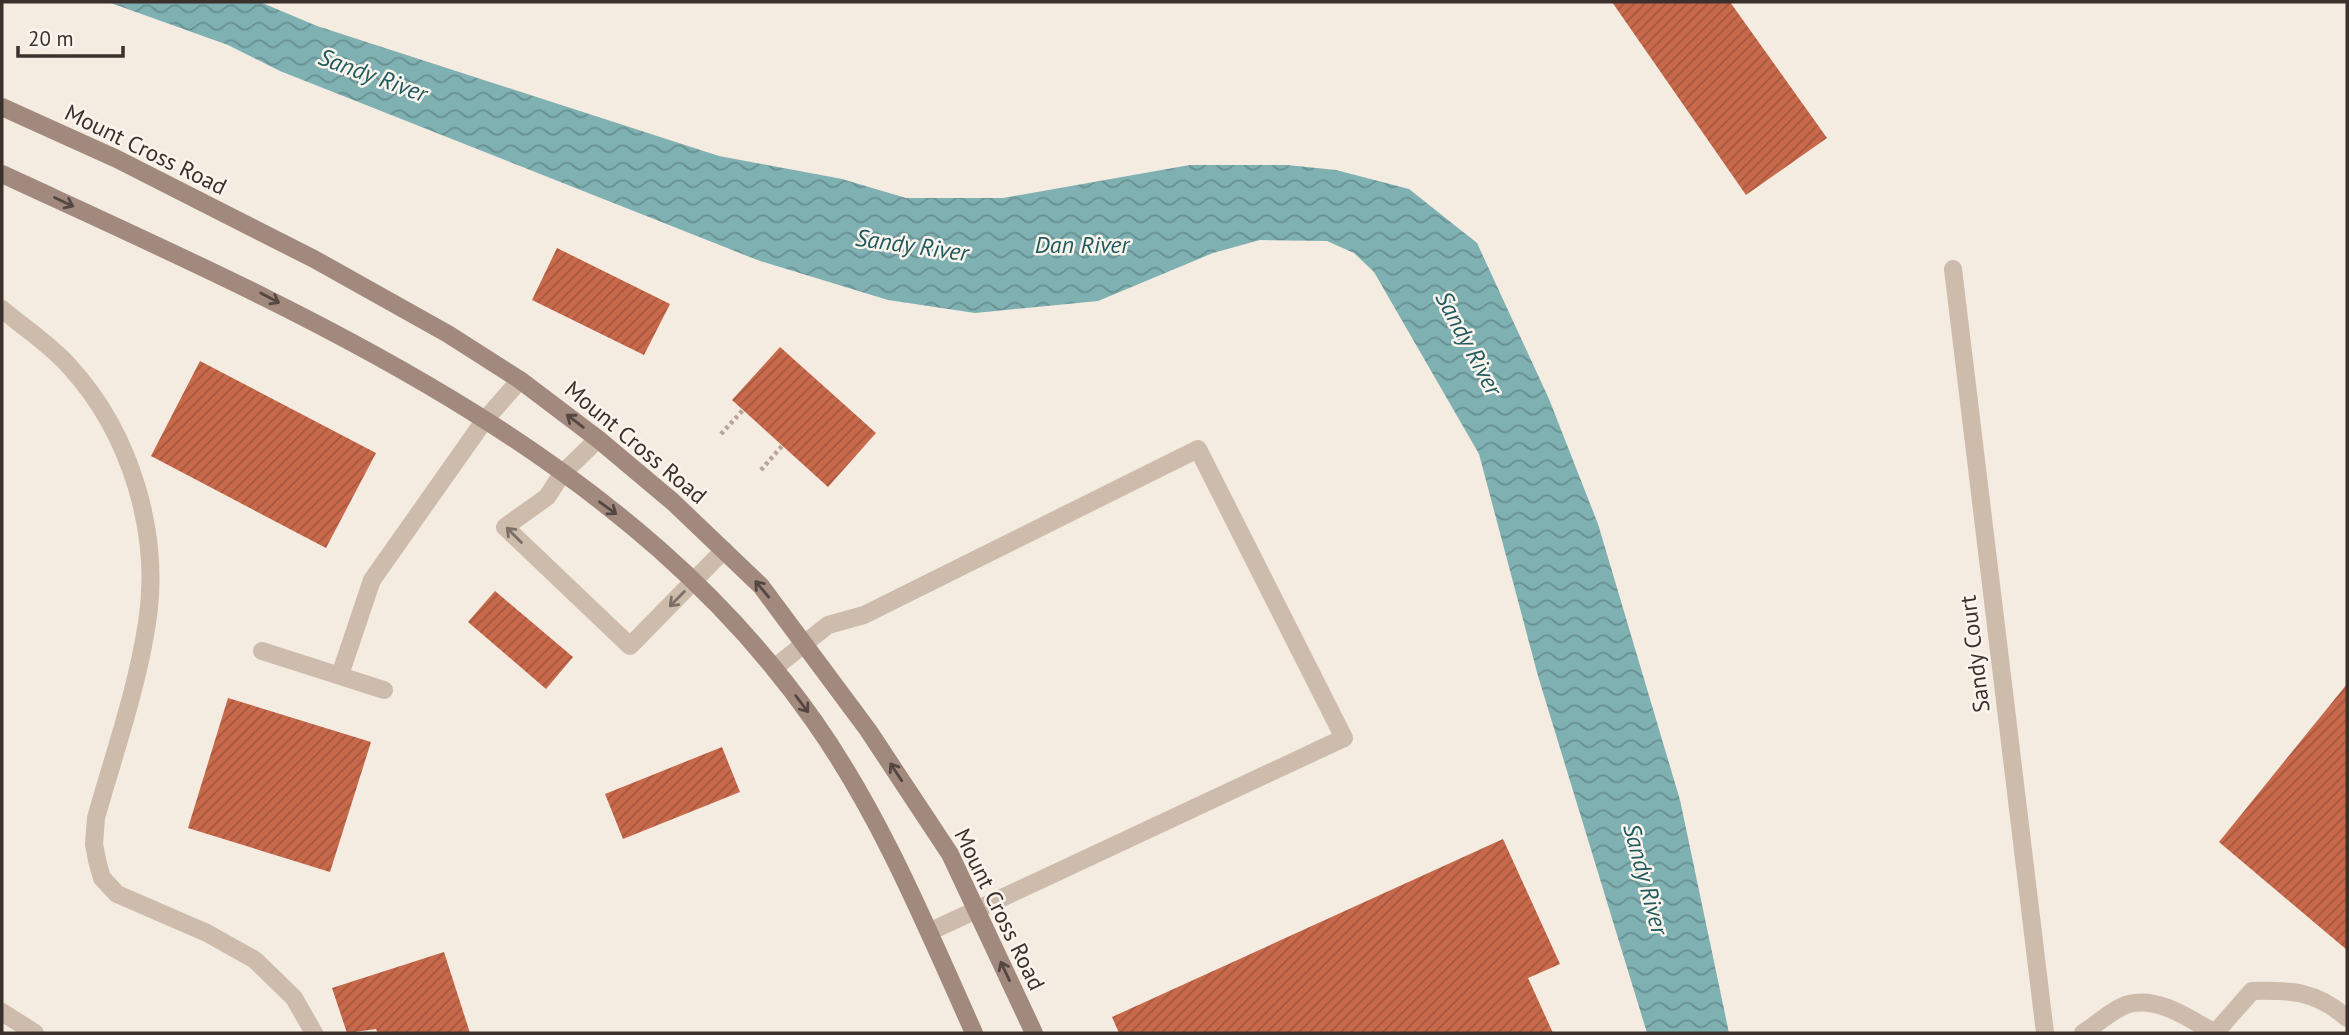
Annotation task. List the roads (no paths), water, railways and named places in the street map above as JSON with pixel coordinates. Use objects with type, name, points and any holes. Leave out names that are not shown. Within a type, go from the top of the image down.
[{"type":"main road","name":"Mount Cross Road","points":[[2,107],[117,159],[314,259],[448,334],[520,380],[598,439],[724,550],[761,586],[868,730],[950,854],[1034,1033]]},
{"type":"main road","points":[[2,174],[252,289],[396,366],[562,474],[634,527],[696,580],[774,668],[816,723],[860,798],[929,932],[974,1033]]},
{"type":"street","name":"Sandy Court","points":[[1953,269],[2045,1033]]},
{"type":"street","points":[[2,309],[69,366],[100,407],[130,465],[145,523],[150,570],[148,622],[96,818],[94,844],[102,878],[117,894],[208,933],[255,960],[294,998],[314,1033]]},
{"type":"street","points":[[340,675],[372,580],[484,421],[520,380]]},
{"type":"street","points":[[598,439],[562,474],[547,497],[505,527],[630,646],[724,550]]},
{"type":"street","points":[[774,668],[828,625],[864,615],[1198,449],[1344,738],[929,932]]},
{"type":"street","points":[[261,650],[384,690]]},
{"type":"street","points":[[2083,1033],[2128,1004],[2151,1003],[2175,1011],[2215,1033],[2252,991],[2290,990],[2328,1002],[2347,1018]]},
{"type":"street","points":[[2,1012],[35,1033]]},
{"type":"water","name":"Dan River","points":[[108,2],[260,2],[317,26],[719,156],[842,179],[906,198],[1003,198],[1190,165],[1287,165],[1336,170],[1409,189],[1477,243],[1549,399],[1598,524],[1680,800],[1729,1033],[1647,1033],[1538,676],[1479,454],[1374,272],[1354,253],[1327,241],[1260,240],[1213,253],[1098,301],[975,313],[888,300],[760,261],[280,71],[228,45]]},
{"type":"water label","name":"Sandy River","points":[[373,75]]},
{"type":"water label","name":"Sandy River","points":[[912,245]]},
{"type":"water label","name":"Sandy River","points":[[1469,343]]},
{"type":"water label","name":"Sandy River","points":[[1646,879]]}]
